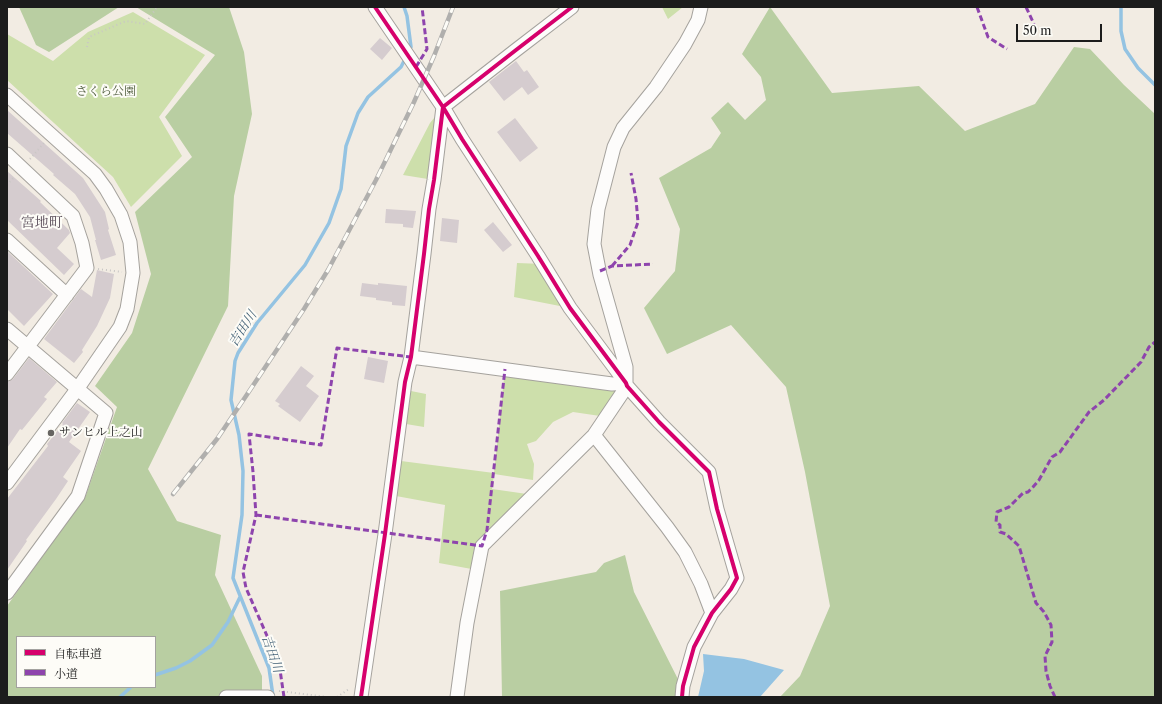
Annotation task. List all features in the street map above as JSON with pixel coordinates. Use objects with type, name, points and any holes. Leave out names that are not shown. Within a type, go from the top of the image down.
[{"type":"street","points":[[375,7],[443,107],[570,308],[626,385],[659,422],[709,472],[717,509],[737,578],[731,589],[712,612],[694,647],[683,686],[682,697]]},
{"type":"street","points":[[357,692],[385,534],[405,382],[411,357],[443,107],[572,7]]},
{"type":"street","points":[[457,697],[467,623],[482,546],[594,436],[626,385],[626,367],[600,275],[594,244],[598,208],[614,147],[623,128],[656,87],[685,44],[698,20],[701,7]]},
{"type":"street","points":[[7,95],[95,174],[121,215],[130,242],[133,273],[127,309],[120,327],[78,388],[7,483]]},
{"type":"street","points":[[7,154],[73,216],[82,243],[87,268],[7,374]]},
{"type":"street","points":[[7,240],[67,295]]},
{"type":"street","points":[[7,329],[106,413],[78,496],[7,593]]},
{"type":"street","points":[[411,357],[626,385]]},
{"type":"street","points":[[594,436],[667,527],[684,552],[701,584],[712,612]]},
{"type":"street","points":[[226,697],[265,697]]},
{"type":"path","points":[[87,47],[89,37],[126,21],[145,24],[158,7]]},
{"type":"path","points":[[87,268],[133,273]]},
{"type":"path","points":[[280,691],[327,697]]},
{"type":"path","points":[[337,697],[357,692]]},
{"type":"green space","points":[[19,7],[119,7],[49,52],[36,45]]},
{"type":"green space","points":[[136,7],[229,7],[244,52],[252,114],[234,196],[228,306],[148,469],[177,521],[221,535],[215,575],[262,676],[262,697],[7,697],[7,606],[86,495],[117,407],[95,386],[132,333],[151,274],[135,212],[192,157],[165,117],[215,55]]},
{"type":"green space","points":[[662,7],[683,7],[668,19]]},
{"type":"green space","points":[[770,7],[832,93],[919,86],[965,131],[1035,104],[1074,47],[1090,49],[1124,85],[1155,114],[1155,697],[780,697],[800,676],[830,606],[805,472],[786,387],[731,325],[667,354],[644,308],[675,271],[680,229],[659,178],[711,148],[721,133],[711,118],[728,102],[745,120],[766,100],[761,77],[742,54]]},
{"type":"green space","name":"さくら公園","points":[[133,12],[205,55],[159,117],[182,156],[131,207],[113,177],[7,80],[7,34],[53,61],[88,32]]},
{"type":"green space","points":[[443,107],[434,180],[403,175],[430,123]]},
{"type":"green space","points":[[517,263],[543,264],[570,308],[514,297]]},
{"type":"green space","points":[[505,369],[626,383],[607,417],[573,412],[553,422],[536,441],[527,444],[534,464],[533,480],[494,474],[492,489],[534,495],[482,546],[477,570],[439,563],[445,505],[396,496],[401,461],[494,473]]},
{"type":"green space","points":[[411,391],[426,394],[424,427],[406,424]]},
{"type":"green space","points":[[625,555],[634,592],[687,697],[502,697],[500,591],[596,572],[604,563]]},
{"type":"water","points":[[703,654],[744,659],[784,670],[760,697],[698,697],[704,671]]},
{"type":"building","points":[[380,38],[392,48],[382,60],[370,49]]},
{"type":"building","points":[[516,61],[524,72],[527,70],[539,87],[528,95],[522,87],[504,101],[489,82]]},
{"type":"building","points":[[7,110],[83,178],[105,212],[108,230],[116,255],[101,260],[90,217],[75,194],[7,133]]},
{"type":"building","points":[[515,118],[538,148],[520,162],[497,132]]},
{"type":"building","points":[[7,171],[41,201],[40,202],[69,230],[70,233],[57,248],[74,264],[64,275],[7,220]]},
{"type":"building","points":[[386,209],[416,211],[413,228],[403,227],[403,224],[385,223]]},
{"type":"building","points":[[442,218],[459,220],[457,243],[440,241]]},
{"type":"building","points":[[493,222],[512,245],[503,252],[484,230]]},
{"type":"building","points":[[7,251],[53,294],[24,326],[7,309]]},
{"type":"building","points":[[97,270],[114,274],[110,298],[97,326],[82,350],[83,352],[74,363],[44,339],[81,289],[92,297]]},
{"type":"building","points":[[362,283],[407,286],[405,306],[392,305],[392,302],[360,296]]},
{"type":"building","points":[[368,357],[388,361],[384,383],[364,379]]},
{"type":"building","points":[[29,358],[57,382],[44,397],[47,399],[22,430],[20,429],[7,448],[7,382],[13,379]]},
{"type":"building","points":[[301,366],[314,376],[306,386],[319,396],[300,422],[278,406],[280,404],[275,401]]},
{"type":"building","points":[[77,403],[90,412],[69,442],[81,451],[63,477],[68,481],[26,540],[27,541],[7,570],[7,499],[48,446],[47,444]]},
{"type":"waterway","name":"吉田川","points":[[404,7],[407,16],[411,47],[409,51]]},
{"type":"waterway","points":[[1121,7],[1121,31],[1125,49],[1138,68],[1155,85]]},
{"type":"waterway","name":"吉田川","points":[[273,696],[269,668],[233,578],[242,515],[243,471],[239,435],[231,400],[235,361],[238,353],[257,323],[305,265],[329,223],[341,189],[346,146],[358,113],[368,97],[401,67],[405,59]]},
{"type":"waterway","points":[[156,675],[176,668],[190,661],[212,645],[228,622],[240,597]]},
{"type":"waterway","points":[[120,697],[130,688]]},
{"type":"railway","points":[[173,494],[217,439],[304,309],[328,270],[376,180],[414,102],[453,7]]},
{"type":"marked path","points":[[416,67],[427,49],[422,7]]},
{"type":"marked path","points":[[977,7],[988,37],[1007,49]]},
{"type":"marked path","points":[[1026,7],[1034,24]]},
{"type":"marked path","points":[[612,266],[630,245],[638,222],[636,199],[631,173]]},
{"type":"marked path","points":[[600,271],[612,266],[653,264]]},
{"type":"marked path","points":[[1055,697],[1046,671],[1045,656],[1052,642],[1051,625],[1044,612],[1036,603],[1019,546],[1006,534],[1000,532],[1000,525],[996,522],[997,512],[1009,507],[1023,493],[1028,492],[1033,487],[1039,480],[1052,457],[1060,452],[1089,412],[1104,400],[1141,362],[1149,347],[1155,342]]},
{"type":"marked path","points":[[284,697],[279,663],[246,588],[243,572],[256,515],[249,434],[321,445],[337,348],[411,357]]},
{"type":"marked path","points":[[256,515],[482,546],[487,530],[505,369]]},
{"type":"cycle path","points":[[375,7],[443,107],[570,308],[627,386],[659,422],[709,472],[717,509],[737,578],[731,589],[712,613],[694,647],[683,686],[682,697]]},
{"type":"cycle path","points":[[361,697],[385,534],[405,382],[411,357],[443,107],[572,7]]},
{"type":"place","name":"サンヒル上之山","points":[[51,433]]},
{"type":"district","name":"宮地町","points":[[42,223]]}]
